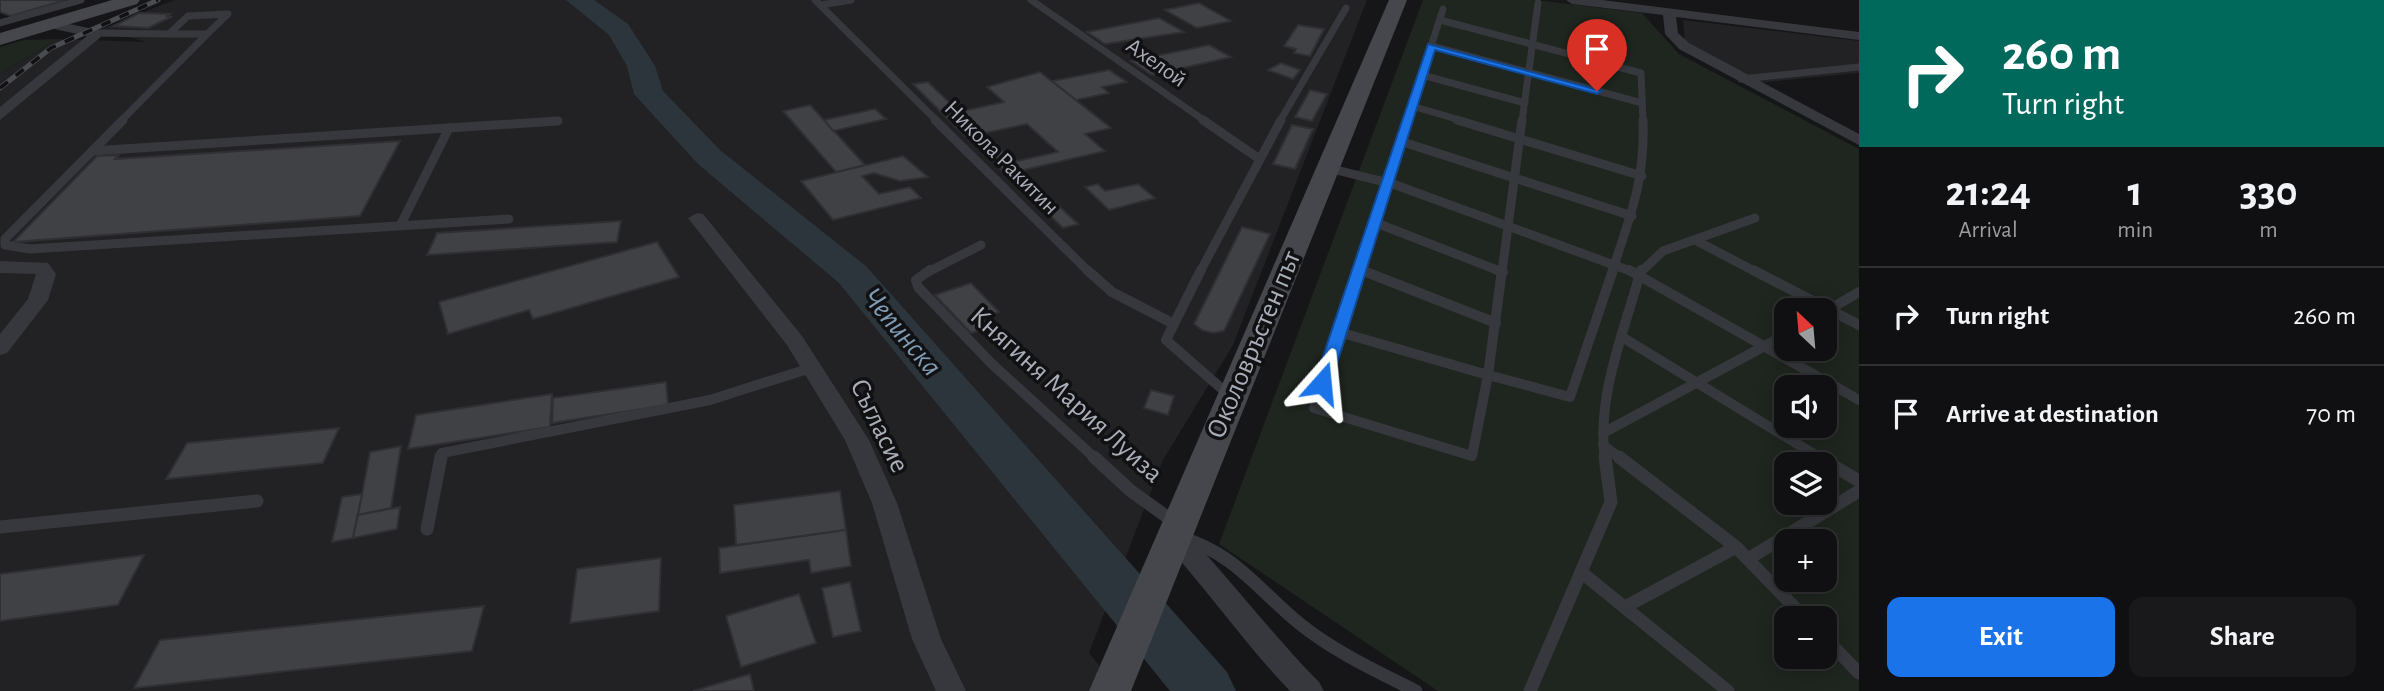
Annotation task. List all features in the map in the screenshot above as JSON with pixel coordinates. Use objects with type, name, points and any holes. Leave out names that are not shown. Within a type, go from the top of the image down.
[{"type":"street","points":[[0,39],[131,0]]},
{"type":"street","name":"Околовръстен път","points":[[1110,691],[1398,0]]},
{"type":"street","points":[[1572,0],[1627,4],[1668,12],[1859,36]]},
{"type":"street","points":[[1668,12],[1672,34],[1684,46],[1859,140]]},
{"type":"street","points":[[0,115],[94,37],[93,33],[50,24]]},
{"type":"street","name":"Съгласие","points":[[697,218],[768,303],[850,422],[876,480],[924,636],[951,691]]},
{"type":"street","points":[[0,267],[41,267],[46,274],[38,300],[0,348]]},
{"type":"street","points":[[1173,540],[1224,590],[1258,638],[1308,691]]},
{"type":"lane","points":[[0,23],[81,0]]},
{"type":"lane","points":[[818,3],[851,0]]},
{"type":"lane","name":"Ахелой","points":[[1031,0],[1258,158]]},
{"type":"lane","name":"Никола Ракитин","points":[[818,3],[1075,259],[1112,292],[1174,324]]},
{"type":"lane","points":[[1443,9],[1314,408],[1472,456],[1489,375],[1538,3]]},
{"type":"lane","points":[[1232,398],[1166,340],[1258,158],[1346,8]]},
{"type":"lane","points":[[169,34],[188,16],[228,14],[5,239],[5,245],[30,249],[509,219]]},
{"type":"lane","points":[[1339,332],[1570,397],[1632,215],[1642,176],[1641,73],[1440,20]]},
{"type":"lane","points":[[93,33],[207,34]]},
{"type":"lane","points":[[1432,46],[1642,103]]},
{"type":"lane","points":[[1741,79],[1859,67]]},
{"type":"lane","points":[[1422,75],[1525,103]]},
{"type":"lane","points":[[1412,106],[1642,176]]},
{"type":"lane","points":[[92,151],[558,121]]},
{"type":"lane","points":[[400,226],[449,128]]},
{"type":"lane","points":[[1400,141],[1632,215]]},
{"type":"lane","points":[[1328,168],[1387,183],[1640,274],[1859,400]]},
{"type":"lane","points":[[1530,691],[1611,502],[1603,439],[1609,386],[1640,274],[1651,258],[1755,218]]},
{"type":"lane","points":[[1374,222],[1503,272]]},
{"type":"lane","points":[[1695,240],[1804,298]]},
{"type":"lane","name":"Княгиня Мария Луиза","points":[[981,245],[938,264],[916,280],[924,296],[992,363],[1131,491],[1173,540]]},
{"type":"lane","points":[[1359,269],[1496,323]]},
{"type":"lane","points":[[1838,304],[1859,292]]},
{"type":"lane","points":[[1838,315],[1859,325]]},
{"type":"lane","points":[[1622,337],[1859,481]]},
{"type":"lane","points":[[1603,439],[1774,342]]},
{"type":"lane","points":[[427,529],[442,453],[710,400],[814,367]]},
{"type":"lane","points":[[1603,439],[1736,547],[1793,606]]},
{"type":"lane","points":[[1748,559],[1859,491]]},
{"type":"lane","points":[[0,527],[257,501]]},
{"type":"lane","points":[[1173,540],[1203,542],[1231,559],[1316,636],[1416,691]]},
{"type":"lane","points":[[1625,607],[1736,547]]},
{"type":"lane","points":[[1581,572],[1728,691]]},
{"type":"lane","points":[[1837,650],[1859,673]]},
{"type":"shaded area","points":[[174,0],[1367,0],[1233,345],[1163,460],[1089,653],[1120,691],[0,691],[0,74],[57,39],[147,42],[99,30]]},
{"type":"shaded area","points":[[1423,0],[1536,0],[1642,13],[1679,54],[1859,149],[1859,691],[1438,691],[1219,544]]},
{"type":"shaded area","points":[[1683,20],[1859,41],[1859,73],[1756,83],[1685,45]]},
{"type":"shaded area","points":[[57,39],[0,74],[0,47],[24,40]]},
{"type":"building","points":[[0,0],[65,0],[11,16],[0,12]]},
{"type":"building","points":[[1199,3],[1231,21],[1197,28],[1165,10]]},
{"type":"building","points":[[139,13],[170,14],[167,16],[171,17],[148,28],[114,26]]},
{"type":"building","points":[[1159,18],[1184,32],[1105,44],[1087,32]]},
{"type":"building","points":[[1298,25],[1324,29],[1310,56],[1294,53],[1296,49],[1284,46]]},
{"type":"building","points":[[1209,45],[1231,57],[1152,75],[1131,61]]},
{"type":"building","points":[[1281,63],[1300,70],[1293,79],[1268,70]]},
{"type":"building","points":[[1109,70],[1127,82],[1102,87],[1109,93],[1076,100],[1052,81]]},
{"type":"building","points":[[1040,72],[1111,128],[1085,134],[1105,151],[1006,174],[981,149],[996,145],[1013,162],[1058,152],[1027,124],[966,137],[913,84],[928,82],[959,112],[1004,102],[987,87]]},
{"type":"building","points":[[1310,90],[1327,94],[1312,121],[1295,117]]},
{"type":"building","points":[[810,105],[865,165],[836,172],[783,111]]},
{"type":"building","points":[[875,109],[886,119],[833,131],[824,120]]},
{"type":"building","points":[[1292,125],[1313,129],[1295,169],[1273,164]]},
{"type":"building","points":[[400,141],[360,216],[13,242],[97,156],[119,155],[115,159]]},
{"type":"building","points":[[903,156],[928,177],[900,181],[874,173],[862,176],[879,194],[910,187],[921,198],[833,220],[801,181]]},
{"type":"building","points":[[1098,184],[1105,191],[1138,184],[1155,198],[1109,210],[1085,187]]},
{"type":"building","points":[[1043,191],[1078,224],[1063,228],[1028,194]]},
{"type":"building","points":[[621,221],[617,242],[427,255],[437,233]]},
{"type":"building","points":[[1242,227],[1270,234],[1224,331],[1213,333],[1202,330],[1194,324]]},
{"type":"building","points":[[657,242],[679,277],[533,319],[529,310],[448,334],[439,302]]},
{"type":"building","points":[[971,283],[999,312],[980,318],[990,327],[971,333],[935,295]]},
{"type":"building","points":[[666,382],[668,405],[552,423],[553,398]]},
{"type":"building","points":[[1151,390],[1174,396],[1168,415],[1144,408]]},
{"type":"building","points":[[552,394],[550,427],[408,449],[416,415]]},
{"type":"building","points":[[339,428],[323,463],[166,479],[187,443]]},
{"type":"building","points":[[401,446],[391,508],[358,515],[370,452]]},
{"type":"building","points":[[840,491],[846,530],[736,545],[734,505]]},
{"type":"building","points":[[362,494],[353,538],[332,542],[342,497]]},
{"type":"building","points":[[400,507],[397,529],[353,538],[358,515]]},
{"type":"building","points":[[846,530],[851,566],[811,573],[809,560],[720,573],[719,548]]},
{"type":"building","points":[[144,555],[118,605],[0,621],[0,574]]},
{"type":"building","points":[[661,558],[659,611],[570,623],[577,569]]},
{"type":"building","points":[[850,582],[861,631],[833,637],[822,588]]},
{"type":"building","points":[[799,594],[816,643],[741,667],[726,616]]},
{"type":"building","points":[[484,606],[472,651],[134,688],[160,640]]},
{"type":"building","points":[[750,674],[754,691],[693,691]]},
{"type":"waterway","name":"Чепинска","points":[[578,0],[619,30],[641,66],[649,94],[709,157],[853,275],[1206,691]]},
{"type":"railway","points":[[0,88],[51,48],[158,0]]},
{"type":"route","points":[[1322,383],[1432,46],[1597,91]]}]
